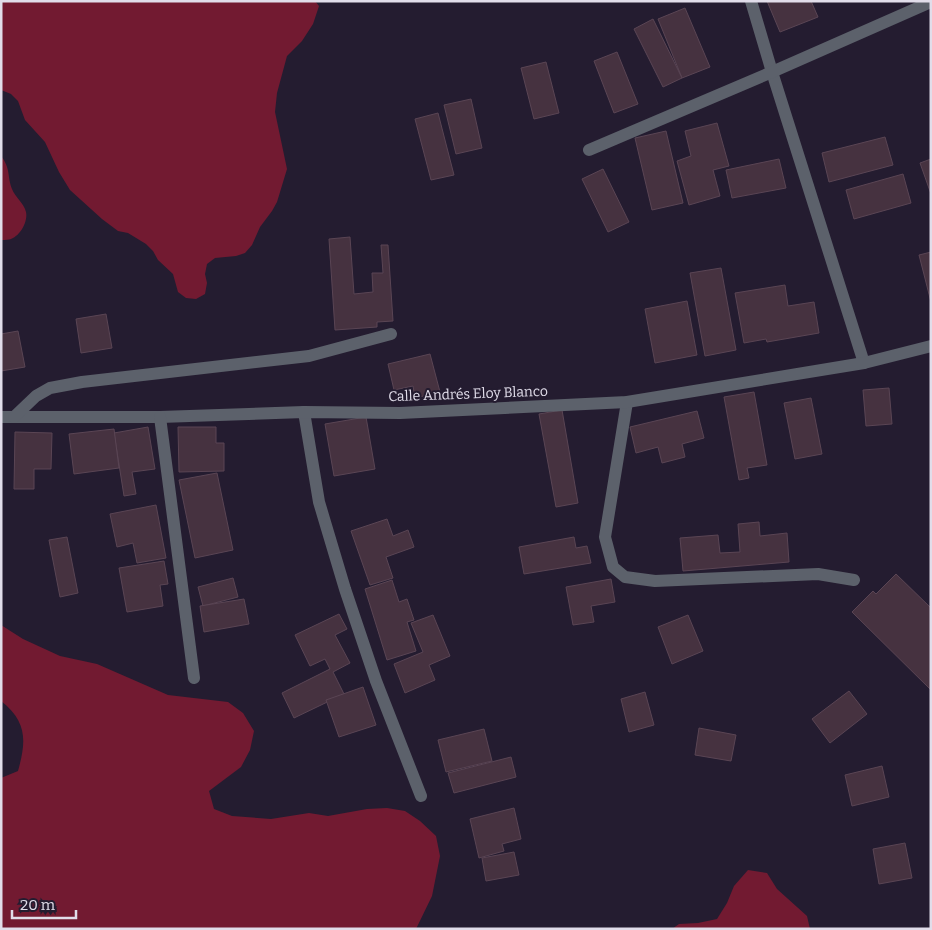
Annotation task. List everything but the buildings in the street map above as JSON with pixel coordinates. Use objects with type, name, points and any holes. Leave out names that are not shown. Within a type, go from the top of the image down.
[{"type":"street","points":[[751,1],[864,362]]},
{"type":"street","points":[[589,150],[931,2]]},
{"type":"street","points":[[8,417],[50,388],[82,382],[309,356],[391,334]]},
{"type":"street","name":"Calle Andrés Eloy Blanco","points":[[8,417],[160,417],[304,412],[400,413],[627,402],[864,362],[931,346]]},
{"type":"street","points":[[627,402],[605,537],[613,567],[625,577],[656,580],[818,574],[854,580]]},
{"type":"street","points":[[304,412],[319,502],[342,580],[376,681],[421,796]]},
{"type":"street","points":[[160,417],[194,678]]},
{"type":"shaded area","points":[[1,1],[315,1],[319,6],[313,24],[302,41],[287,56],[277,93],[275,112],[287,169],[277,202],[260,227],[252,245],[245,253],[215,258],[207,264],[205,294],[196,299],[186,298],[178,292],[173,274],[158,260],[146,244],[128,233],[118,231],[70,190],[45,142],[25,120],[18,101],[11,94],[1,90]]},
{"type":"shaded area","points":[[1,156],[8,169],[12,189],[26,212],[25,223],[19,234],[12,239],[6,240],[1,240]]},
{"type":"shaded area","points":[[1,625],[23,639],[60,656],[97,664],[168,695],[228,702],[243,713],[254,731],[250,750],[241,767],[209,791],[214,809],[232,816],[271,819],[309,813],[328,816],[367,809],[387,808],[405,811],[420,821],[436,836],[440,856],[432,896],[416,929],[1,929],[1,778],[18,771],[23,751],[23,733],[16,717],[1,701]]},
{"type":"shaded area","points":[[748,870],[767,873],[777,889],[807,916],[810,929],[672,929],[679,924],[717,919],[727,903],[734,886]]}]
